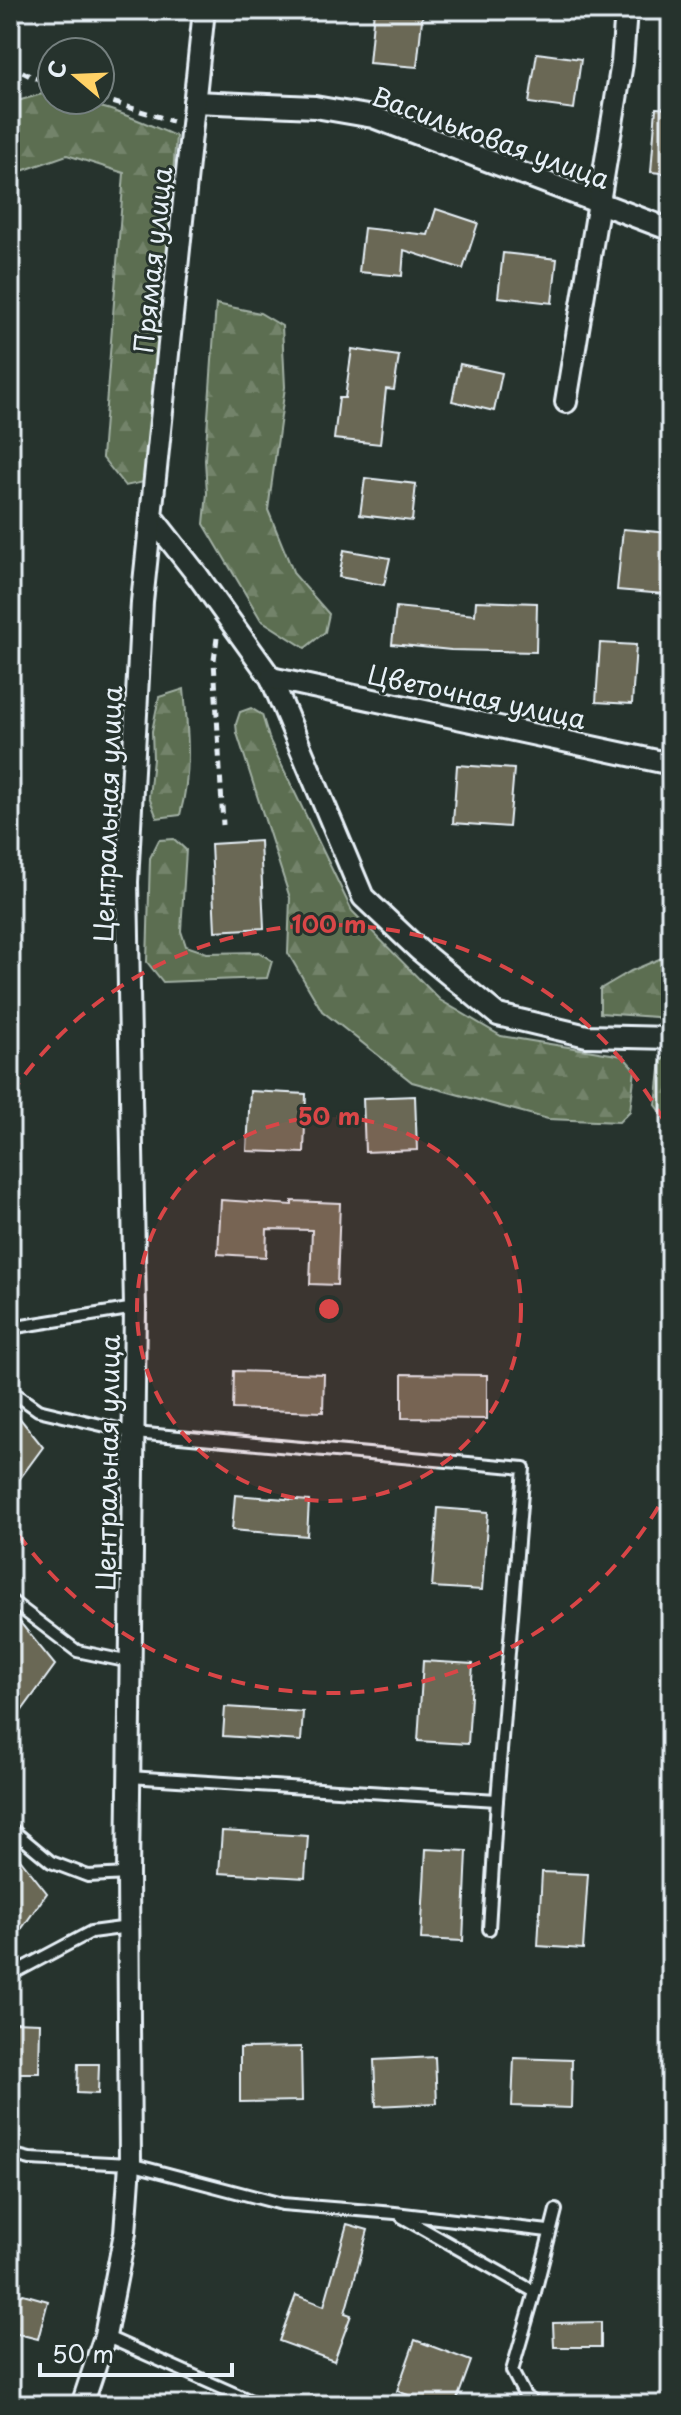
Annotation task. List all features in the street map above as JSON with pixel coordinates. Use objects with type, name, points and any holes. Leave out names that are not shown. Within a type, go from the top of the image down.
[{"type":"street","name":"Прямая улица","points":[[151,516],[204,10]]},
{"type":"street","points":[[566,402],[622,63],[626,10]]},
{"type":"street","name":"Васильковая улица","points":[[194,102],[315,107],[373,117],[671,230]]},
{"type":"street","points":[[151,516],[271,678],[363,897],[419,950],[498,1015],[587,1036],[671,1038]]},
{"type":"street","name":"Центральная улица","points":[[82,2405],[105,2336],[125,2233],[130,2164],[128,1874],[135,1308],[127,882],[142,602],[151,516]]},
{"type":"street","name":"Цветочная улица","points":[[271,678],[671,764]]},
{"type":"lane","points":[[10,1328],[135,1308]]},
{"type":"lane","points":[[10,1390],[38,1410],[135,1433],[524,1468],[489,1929]]},
{"type":"lane","points":[[10,1600],[77,1651],[130,1662]]},
{"type":"lane","points":[[129,1777],[497,1800]]},
{"type":"lane","points":[[10,1828],[51,1862],[76,1872],[88,1876],[128,1874]]},
{"type":"lane","points":[[10,1975],[91,1932],[129,1927]]},
{"type":"lane","points":[[10,2154],[30,2159],[130,2164],[282,2204],[395,2213],[548,2231]]},
{"type":"lane","points":[[538,2405],[525,2396],[512,2371],[556,2210]]},
{"type":"lane","points":[[395,2213],[535,2292]]},
{"type":"lane","points":[[105,2336],[260,2405]]},
{"type":"path","points":[[10,65],[36,78]]},
{"type":"path","points":[[116,103],[192,127]]},
{"type":"path","points":[[223,825],[214,660],[216,638],[235,626]]},
{"type":"green space","points":[[36,96],[36,116],[116,116],[116,112],[176,136],[149,481],[125,486],[102,457],[124,173],[67,155],[10,175],[10,103]]},
{"type":"green space","points":[[216,304],[260,313],[282,326],[285,387],[268,510],[294,574],[329,614],[325,632],[305,648],[261,620],[204,524],[207,493],[205,460]]},
{"type":"green space","points":[[184,689],[188,752],[184,799],[180,815],[157,818],[149,797],[152,731],[159,697]]},
{"type":"green space","points":[[251,708],[262,715],[270,741],[352,911],[440,1000],[501,1036],[623,1056],[635,1070],[630,1111],[619,1122],[548,1119],[412,1082],[322,1011],[288,953],[290,898],[237,733],[240,712]]},
{"type":"green space","points":[[174,839],[186,850],[181,931],[186,946],[207,953],[259,952],[272,961],[267,978],[163,982],[147,962],[150,858],[159,840]]},
{"type":"green space","points":[[671,954],[671,1022],[656,1017],[600,1013],[600,989],[631,971]]},
{"type":"green space","points":[[669,1052],[671,1126],[656,1105],[661,1061]]},
{"type":"building","points":[[374,10],[423,10],[417,67],[369,63]]},
{"type":"building","points":[[537,53],[581,59],[574,109],[529,103]]},
{"type":"building","points":[[656,108],[671,109],[671,174],[651,172]]},
{"type":"building","points":[[436,209],[478,223],[463,269],[404,250],[402,276],[359,272],[364,228],[428,235]]},
{"type":"building","points":[[503,253],[557,259],[552,303],[498,297]]},
{"type":"building","points":[[352,349],[399,356],[394,390],[386,389],[380,444],[334,439],[339,398],[345,398]]},
{"type":"building","points":[[460,364],[502,373],[494,411],[452,401]]},
{"type":"building","points":[[365,478],[416,484],[412,521],[360,515]]},
{"type":"building","points":[[623,529],[670,533],[664,594],[617,590]]},
{"type":"building","points":[[344,550],[390,558],[384,585],[339,577]]},
{"type":"building","points":[[476,601],[537,603],[536,652],[451,650],[392,644],[396,607],[475,615]]},
{"type":"building","points":[[600,643],[636,645],[632,704],[596,702]]},
{"type":"building","points":[[457,765],[514,769],[509,827],[453,823]]},
{"type":"building","points":[[260,841],[264,928],[215,931],[211,844]]},
{"type":"building","points":[[250,1091],[306,1094],[304,1153],[247,1151]]},
{"type":"building","points":[[415,1096],[417,1150],[365,1152],[363,1098]]},
{"type":"building","points":[[221,1200],[292,1205],[292,1201],[340,1203],[337,1285],[310,1284],[312,1230],[267,1229],[266,1257],[218,1254]]},
{"type":"building","points":[[234,1371],[324,1374],[323,1412],[233,1409]]},
{"type":"building","points":[[402,1374],[487,1375],[487,1419],[402,1418]]},
{"type":"building","points":[[10,1406],[43,1447],[10,1492]]},
{"type":"building","points":[[235,1495],[309,1501],[307,1536],[232,1530]]},
{"type":"building","points":[[438,1508],[488,1512],[482,1590],[432,1587]]},
{"type":"building","points":[[10,1610],[55,1665],[10,1727]]},
{"type":"building","points":[[423,1661],[473,1664],[468,1744],[418,1741]]},
{"type":"building","points":[[225,1707],[303,1712],[301,1741],[223,1736]]},
{"type":"building","points":[[222,1831],[308,1836],[305,1878],[219,1873]]},
{"type":"building","points":[[10,1846],[47,1893],[10,1945]]},
{"type":"building","points":[[426,1849],[467,1851],[463,1941],[421,1939]]},
{"type":"building","points":[[542,1872],[588,1874],[583,1949],[538,1946]]},
{"type":"building","points":[[12,2022],[40,2023],[39,2073],[12,2073]]},
{"type":"building","points":[[301,2047],[302,2101],[240,2102],[240,2048]]},
{"type":"building","points":[[435,2057],[437,2103],[376,2106],[374,2060]]},
{"type":"building","points":[[514,2058],[572,2060],[571,2108],[512,2106]]},
{"type":"building","points":[[78,2064],[99,2064],[98,2094],[77,2093]]},
{"type":"building","points":[[347,2224],[368,2230],[345,2313],[351,2315],[334,2361],[279,2341],[296,2295],[324,2306]]},
{"type":"building","points":[[23,2294],[48,2301],[38,2339],[14,2333],[17,2326],[10,2324],[10,2301]]},
{"type":"building","points":[[601,2322],[601,2347],[554,2347],[553,2323]]},
{"type":"building","points":[[415,2340],[471,2361],[455,2405],[435,2405],[397,2391]]}]
